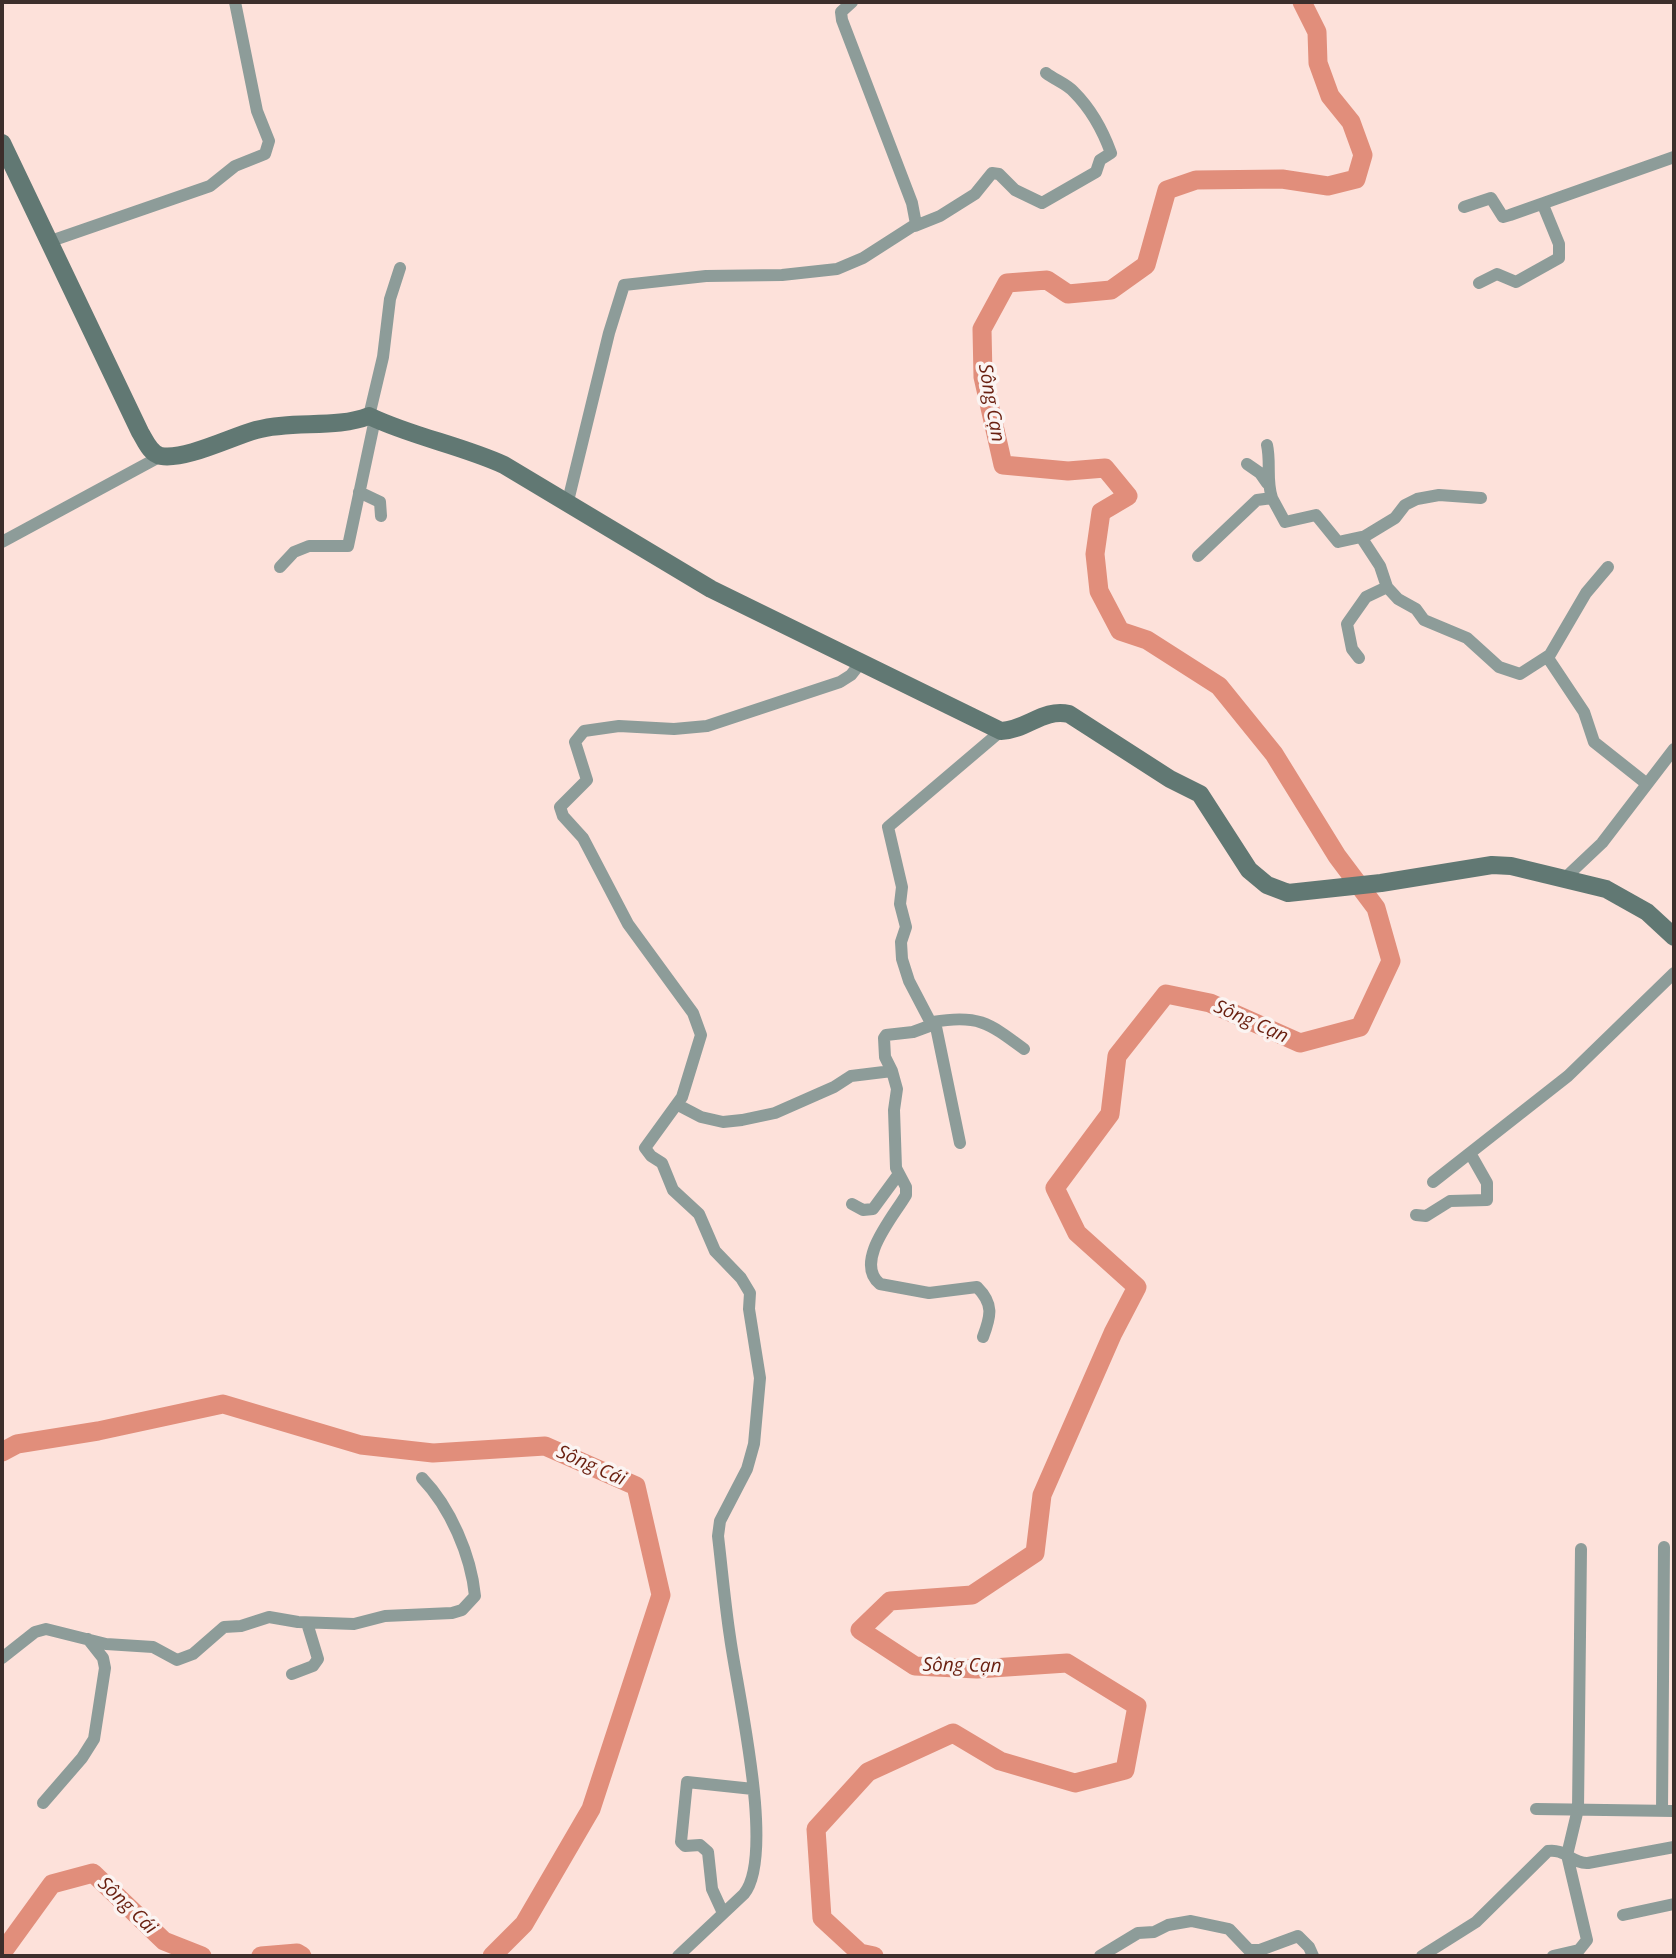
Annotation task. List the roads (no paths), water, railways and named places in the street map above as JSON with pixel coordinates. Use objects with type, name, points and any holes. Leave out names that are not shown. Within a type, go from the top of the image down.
[{"type":"street","points":[[48,243],[210,186],[235,166],[265,153],[269,141],[257,111],[235,2]]},
{"type":"street","points":[[852,2],[841,12],[842,20],[916,213],[915,226]]},
{"type":"street","points":[[568,501],[624,285],[837,269],[863,258],[894,236],[940,216],[975,194],[992,173],[999,174],[1015,190],[1042,203],[1097,172],[1100,160],[1111,153],[1101,126],[1091,117],[1073,90],[1046,73]]},
{"type":"street","points":[[2,143],[140,432],[152,451],[161,456]]},
{"type":"street","points":[[1464,207],[1491,198],[1503,217],[1674,157]]},
{"type":"street","points":[[1479,283],[1497,274],[1516,282],[1559,258],[1559,244],[1543,205]]},
{"type":"street","points":[[280,567],[294,552],[309,546],[348,547],[383,357],[390,299],[400,268]]},
{"type":"street","points":[[2,542],[161,456],[281,425],[354,422],[372,417],[419,438],[482,455],[568,501],[711,589],[1001,731]]},
{"type":"street","points":[[1267,445],[1267,483],[1285,522],[1316,515],[1338,542],[1362,538],[1395,518],[1405,505],[1417,499],[1451,494],[1481,498]]},
{"type":"street","points":[[1247,464],[1267,483]]},
{"type":"street","points":[[359,492],[380,502],[381,516]]},
{"type":"street","points":[[1198,556],[1257,500],[1272,498]]},
{"type":"street","points":[[1362,538],[1380,566],[1387,587],[1398,599],[1416,609],[1424,620],[1468,638],[1510,673],[1520,674],[1548,656],[1586,593],[1608,567]]},
{"type":"street","points":[[1359,659],[1352,649],[1347,624],[1366,597],[1387,587]]},
{"type":"street","points":[[1548,656],[1584,712],[1594,742],[1647,784]]},
{"type":"street","points":[[678,1956],[750,1886],[755,1869],[753,1789],[718,1536],[720,1521],[747,1469],[754,1444],[760,1378],[758,1349],[747,1285],[721,1260],[699,1214],[673,1190],[662,1163],[645,1148],[678,1105],[698,1052],[701,1035],[693,1013],[628,924],[583,838],[560,813],[561,803],[587,780],[576,737],[584,731],[619,726],[674,729],[707,726],[840,682],[851,676],[862,661]]},
{"type":"street","points":[[960,1143],[934,1022],[909,981],[902,959],[901,943],[906,927],[900,904],[902,887],[888,827],[1001,731],[1024,725],[1056,711],[1069,713],[1170,779],[1200,794],[1250,870],[1267,885],[1288,892],[1323,890],[1492,865],[1511,866],[1566,877],[1606,889],[1632,901],[1674,937]]},
{"type":"street","points":[[1566,877],[1602,843],[1674,749]]},
{"type":"street","points":[[1433,1182],[1567,1076],[1674,973]]},
{"type":"street","points":[[983,1337],[990,1318],[990,1306],[977,1287],[929,1293],[880,1284],[874,1278],[871,1264],[877,1243],[905,1195],[905,1187],[898,1175],[894,1110],[897,1089],[885,1057],[884,1038],[924,1029],[934,1022],[974,1018],[994,1027],[1024,1049]]},
{"type":"street","points":[[678,1105],[701,1116],[723,1122],[742,1120],[775,1113],[834,1087],[852,1076],[892,1071]]},
{"type":"street","points":[[1416,1215],[1426,1216],[1450,1201],[1487,1200],[1487,1183],[1470,1153]]},
{"type":"street","points":[[852,1204],[863,1210],[873,1209],[898,1175]]},
{"type":"street","points":[[2,1658],[34,1632],[46,1629],[88,1639],[153,1647],[177,1660],[193,1654],[224,1627],[242,1626],[275,1616],[307,1623],[354,1624],[385,1616],[444,1615],[462,1610],[474,1598],[475,1592],[465,1553],[448,1513],[422,1478]]},
{"type":"street","points":[[1535,1809],[1668,1811],[1664,1547]]},
{"type":"street","points":[[1552,1956],[1579,1950],[1587,1940],[1567,1855],[1578,1810],[1581,1549]]},
{"type":"street","points":[[292,1674],[313,1666],[318,1659],[307,1623]]},
{"type":"street","points":[[43,1803],[82,1758],[94,1739],[105,1668],[103,1658],[88,1639]]},
{"type":"street","points":[[723,1913],[712,1889],[708,1852],[700,1845],[685,1846],[681,1842],[687,1782],[753,1789]]},
{"type":"street","points":[[1422,1956],[1476,1922],[1543,1855],[1554,1850],[1574,1861],[1588,1863],[1674,1847]]},
{"type":"street","points":[[1623,1915],[1674,1904]]},
{"type":"street","points":[[1100,1956],[1138,1933],[1154,1932],[1168,1925],[1191,1921],[1229,1929],[1249,1950],[1260,1950],[1298,1936],[1309,1947],[1313,1956]]},
{"type":"waterway","name":"Sông Cạn","points":[[874,1956],[860,1953],[822,1918],[816,1829],[868,1772],[953,1733],[1000,1761],[1075,1783],[1125,1770],[1137,1706],[1067,1663],[977,1669],[915,1666],[860,1630],[890,1601],[972,1595],[1035,1553],[1042,1495],[1113,1333],[1137,1287],[1077,1233],[1055,1188],[1110,1114],[1117,1056],[1166,994],[1210,1003],[1300,1043],[1360,1027],[1391,961],[1376,908],[1337,856],[1274,754],[1219,686],[1147,640],[1120,631],[1099,591],[1095,554],[1101,512],[1128,496],[1105,468],[1068,471],[1003,465],[983,377],[982,329],[1007,283],[1047,280],[1068,294],[1111,290],[1146,265],[1167,190],[1196,180],[1282,179],[1328,186],[1356,179],[1363,155],[1351,122],[1330,96],[1318,63],[1317,32],[1302,2]]},
{"type":"waterway","name":"Sông Cái","points":[[2,1452],[17,1444],[98,1431],[223,1404],[361,1445],[433,1453],[545,1446],[636,1486],[661,1595],[591,1809],[524,1924],[492,1956]]},
{"type":"waterway","name":"Sông Cái","points":[[2,1953],[52,1884],[93,1873],[164,1941],[202,1956]]},
{"type":"waterway","name":"Sông Cái","points":[[261,1956],[297,1953],[302,1956]]}]
